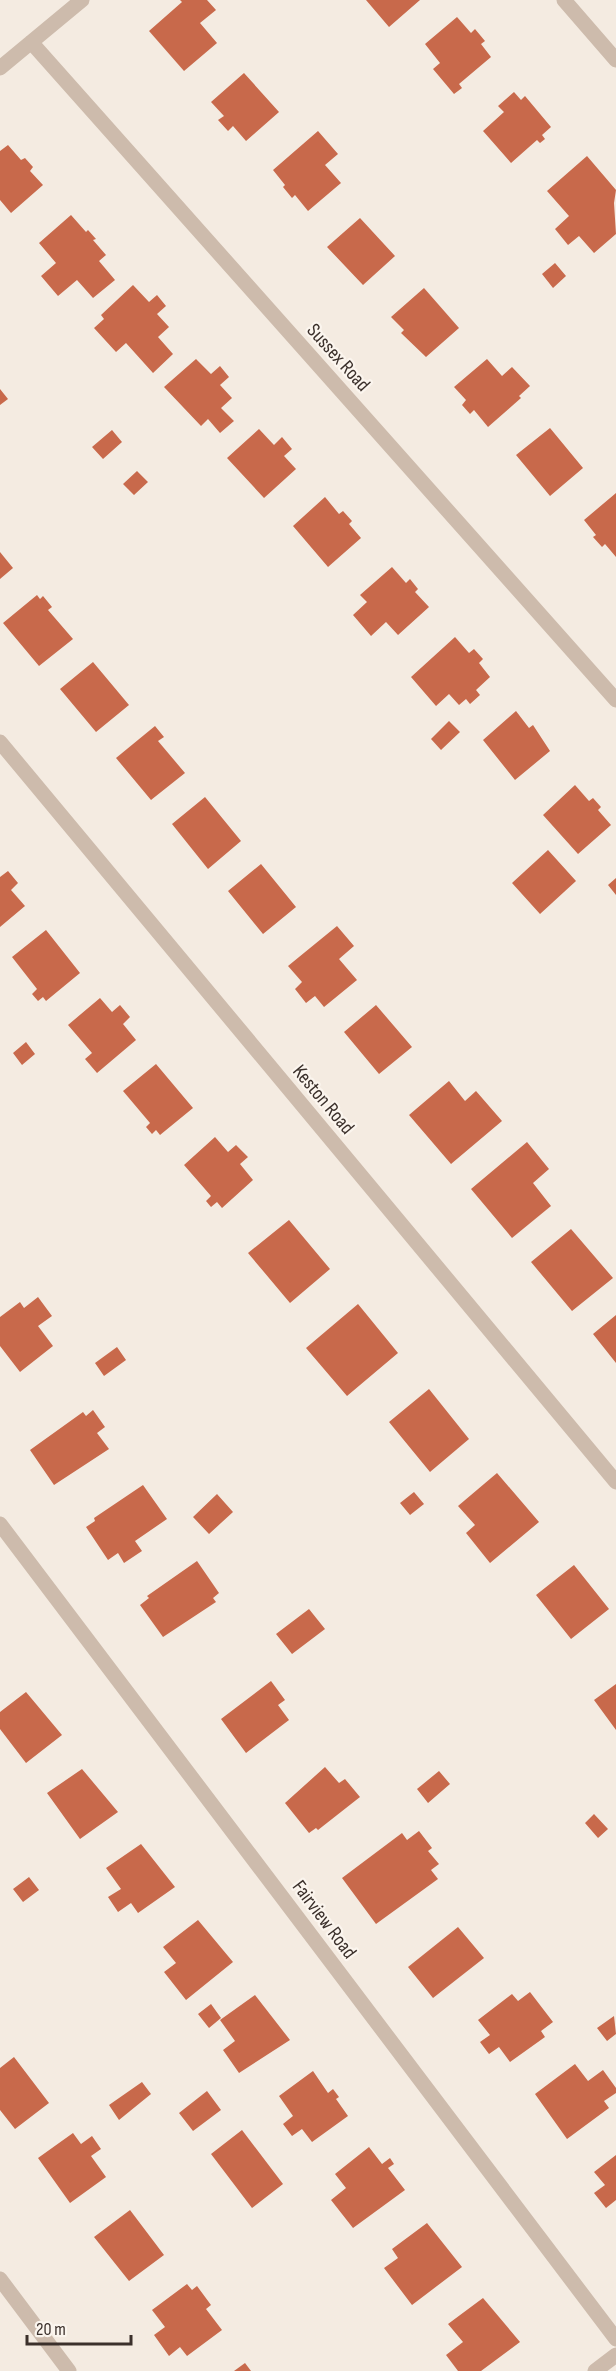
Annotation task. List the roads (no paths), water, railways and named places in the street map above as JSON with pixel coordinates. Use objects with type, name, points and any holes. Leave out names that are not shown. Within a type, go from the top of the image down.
[{"type":"street","points":[[0,68],[82,0]]},
{"type":"street","points":[[564,0],[616,60]]},
{"type":"street","name":"Sussex Road","points":[[32,42],[616,700]]},
{"type":"street","name":"Keston Road","points":[[0,742],[616,1482]]},
{"type":"street","name":"Fairview Road","points":[[0,1524],[616,2339]]},
{"type":"street","points":[[0,2279],[69,2371]]},
{"type":"street","points":[[596,2371],[616,2355]]}]
